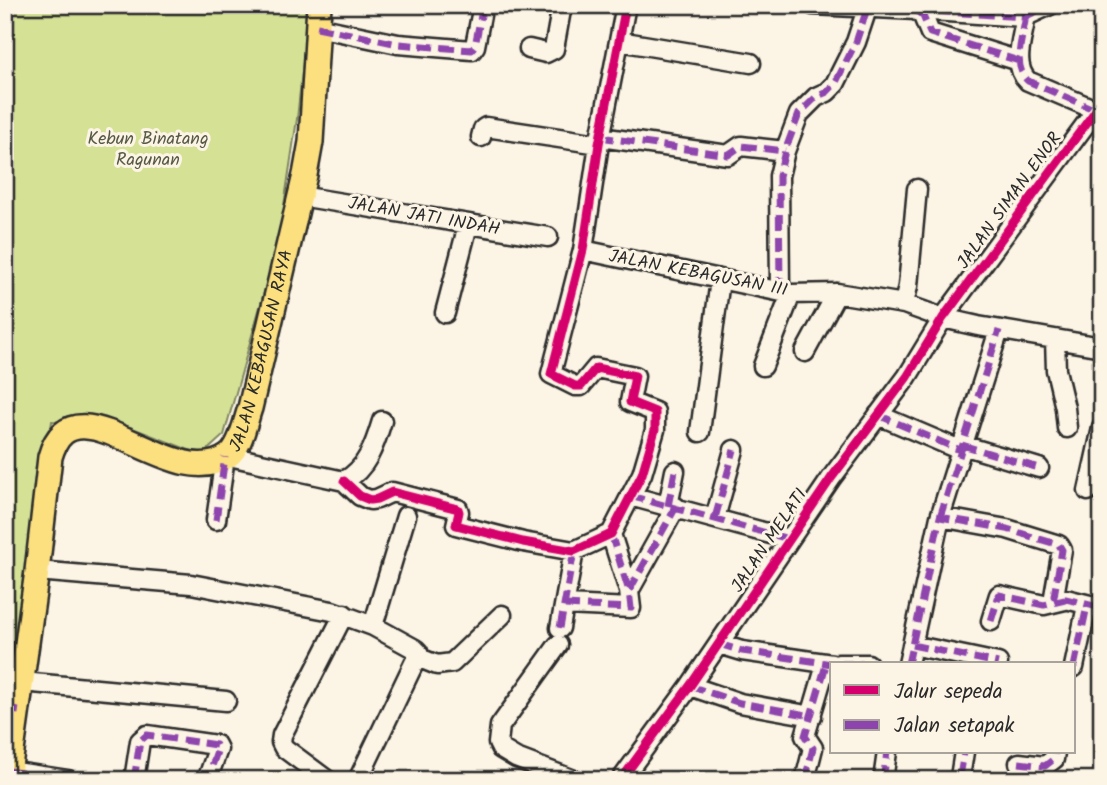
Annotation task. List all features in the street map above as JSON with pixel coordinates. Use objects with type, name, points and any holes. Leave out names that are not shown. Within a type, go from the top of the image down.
[{"type":"main road","name":"JALAN KEBAGUSAN RAYA","points":[[9,776],[12,710],[22,682],[50,457],[55,441],[73,428],[101,428],[185,465],[201,465],[227,457],[236,444],[250,408],[311,142],[318,16]]},
{"type":"street","points":[[318,16],[398,44],[472,50],[483,5]]},
{"type":"street","points":[[529,49],[546,53],[554,49],[562,5]]},
{"type":"street","points":[[216,520],[227,457],[344,481],[360,496],[370,500],[395,492],[458,509],[456,526],[523,542],[574,551],[611,534],[642,474],[655,428],[654,412],[630,402],[635,376],[596,368],[580,386],[575,386],[551,374],[583,250],[599,141],[626,5]]},
{"type":"street","points":[[813,5],[1024,17],[1050,5]]},
{"type":"street","points":[[763,366],[786,293],[779,176],[785,151],[799,114],[816,97],[835,84],[856,41],[867,9]]},
{"type":"street","points":[[916,10],[923,16],[930,33],[1019,61]]},
{"type":"street","points":[[1024,17],[1026,21],[1019,61],[1022,76],[1097,116]]},
{"type":"street","points":[[619,41],[751,63]]},
{"type":"street","name":"JALAN SIMAN ENOR","points":[[943,318],[1097,116]]},
{"type":"street","points":[[481,137],[486,127],[728,155],[741,146],[785,151]]},
{"type":"street","points":[[904,304],[917,189]]},
{"type":"street","name":"JALAN JATI INDAH","points":[[300,196],[548,237]]},
{"type":"street","points":[[444,313],[468,225]]},
{"type":"street","name":"JALAN KEBAGUSAN III","points":[[583,250],[786,293],[837,293],[904,304],[943,318],[1102,347]]},
{"type":"street","points":[[700,432],[720,280]]},
{"type":"street","points":[[805,352],[837,293]]},
{"type":"street","name":"JALAN MELATI","points":[[621,780],[690,686],[789,539],[907,377],[943,318]]},
{"type":"street","points":[[908,662],[940,517],[999,330]]},
{"type":"street","points":[[1055,339],[1056,370],[1067,428]]},
{"type":"street","points":[[878,415],[961,448],[1039,468]]},
{"type":"street","points":[[344,481],[374,449],[382,421]]},
{"type":"street","points":[[1088,491],[1102,428]]},
{"type":"street","points":[[715,518],[734,450]]},
{"type":"street","points":[[629,591],[672,506],[675,471]]},
{"type":"street","points":[[630,496],[789,539]]},
{"type":"street","points":[[373,626],[406,516]]},
{"type":"street","points":[[940,517],[1007,529],[1059,545],[1062,550],[1053,594],[1055,598],[1095,607],[1076,662]]},
{"type":"street","points":[[565,604],[631,608],[629,591],[611,534]]},
{"type":"street","points":[[574,551],[559,636],[500,726],[498,743],[501,750],[516,758],[574,780]]},
{"type":"street","points":[[37,572],[191,584],[344,614],[415,649],[418,652],[417,657],[358,780]]},
{"type":"street","points":[[991,621],[999,595],[1044,604],[1065,600]]},
{"type":"street","points":[[327,780],[284,748],[281,742],[282,735],[344,614]]},
{"type":"street","points":[[417,657],[438,665],[452,663],[502,615]]},
{"type":"street","points":[[719,644],[742,651],[830,664]]},
{"type":"street","points":[[912,645],[975,662]]},
{"type":"street","points":[[805,780],[813,748],[805,736],[830,669]]},
{"type":"street","points":[[22,682],[226,701]]},
{"type":"street","points":[[690,686],[740,703],[812,716]]},
{"type":"street","points":[[134,780],[140,741],[147,735],[216,745],[218,749],[206,780]]},
{"type":"street","points":[[883,780],[887,754]]},
{"type":"street","points":[[960,777],[964,754]]},
{"type":"street","points":[[1019,763],[1045,766],[1054,759],[1055,754]]},
{"type":"street","points":[[9,776],[68,780]]},
{"type":"green space","name":"Kebun Binatang Ragunan","points":[[5,5],[309,5],[297,119],[279,239],[224,435],[202,455],[130,427],[52,421],[5,760]]},
{"type":"marked path","points":[[317,27],[398,44],[472,50],[483,5]]},
{"type":"marked path","points":[[813,5],[916,10],[923,16],[930,33],[1019,61]]},
{"type":"marked path","points":[[1024,17],[1050,5]]},
{"type":"marked path","points":[[780,291],[779,176],[785,151],[799,114],[816,97],[835,84],[856,42],[867,9]]},
{"type":"marked path","points":[[916,10],[1024,17]]},
{"type":"marked path","points":[[1024,17],[1019,60],[1023,75],[1028,81],[1096,110]]},
{"type":"marked path","points":[[600,137],[728,155],[741,146],[785,151]]},
{"type":"marked path","points":[[940,517],[999,330]]},
{"type":"marked path","points":[[878,415],[960,450]]},
{"type":"marked path","points":[[962,445],[1039,468]]},
{"type":"marked path","points":[[715,518],[734,450]]},
{"type":"marked path","points":[[216,520],[225,457]]},
{"type":"marked path","points":[[668,506],[675,471]]},
{"type":"marked path","points":[[630,496],[789,539]]},
{"type":"marked path","points":[[565,605],[631,608],[629,591],[676,507]]},
{"type":"marked path","points":[[908,662],[940,517],[1007,529],[1059,545],[1062,550],[1054,596],[1102,608]]},
{"type":"marked path","points":[[611,534],[629,591]]},
{"type":"marked path","points":[[560,628],[574,551]]},
{"type":"marked path","points":[[991,621],[999,595],[1044,605],[1065,600]]},
{"type":"marked path","points":[[1075,662],[1087,606]]},
{"type":"marked path","points":[[719,644],[742,651],[830,664]]},
{"type":"marked path","points":[[912,645],[993,662]]},
{"type":"marked path","points":[[805,780],[813,748],[805,736],[826,665]]},
{"type":"marked path","points":[[690,686],[740,703],[812,716]]},
{"type":"marked path","points":[[5,709],[19,711]]},
{"type":"marked path","points":[[134,780],[140,741],[147,735],[216,745],[218,749],[207,780]]},
{"type":"marked path","points":[[883,780],[887,754]]},
{"type":"marked path","points":[[960,777],[964,754]]},
{"type":"marked path","points":[[1019,763],[1045,766],[1054,759],[1055,754]]},
{"type":"marked path","points":[[9,771],[68,780]]},
{"type":"cycle path","points":[[344,481],[360,496],[370,500],[392,492],[458,509],[456,525],[523,542],[574,551],[611,534],[642,474],[655,430],[655,412],[630,402],[635,376],[596,368],[581,386],[575,386],[551,374],[583,250],[599,144],[626,5]]},
{"type":"cycle path","points":[[621,780],[690,686],[832,477],[907,377],[943,318],[1102,102]]}]
